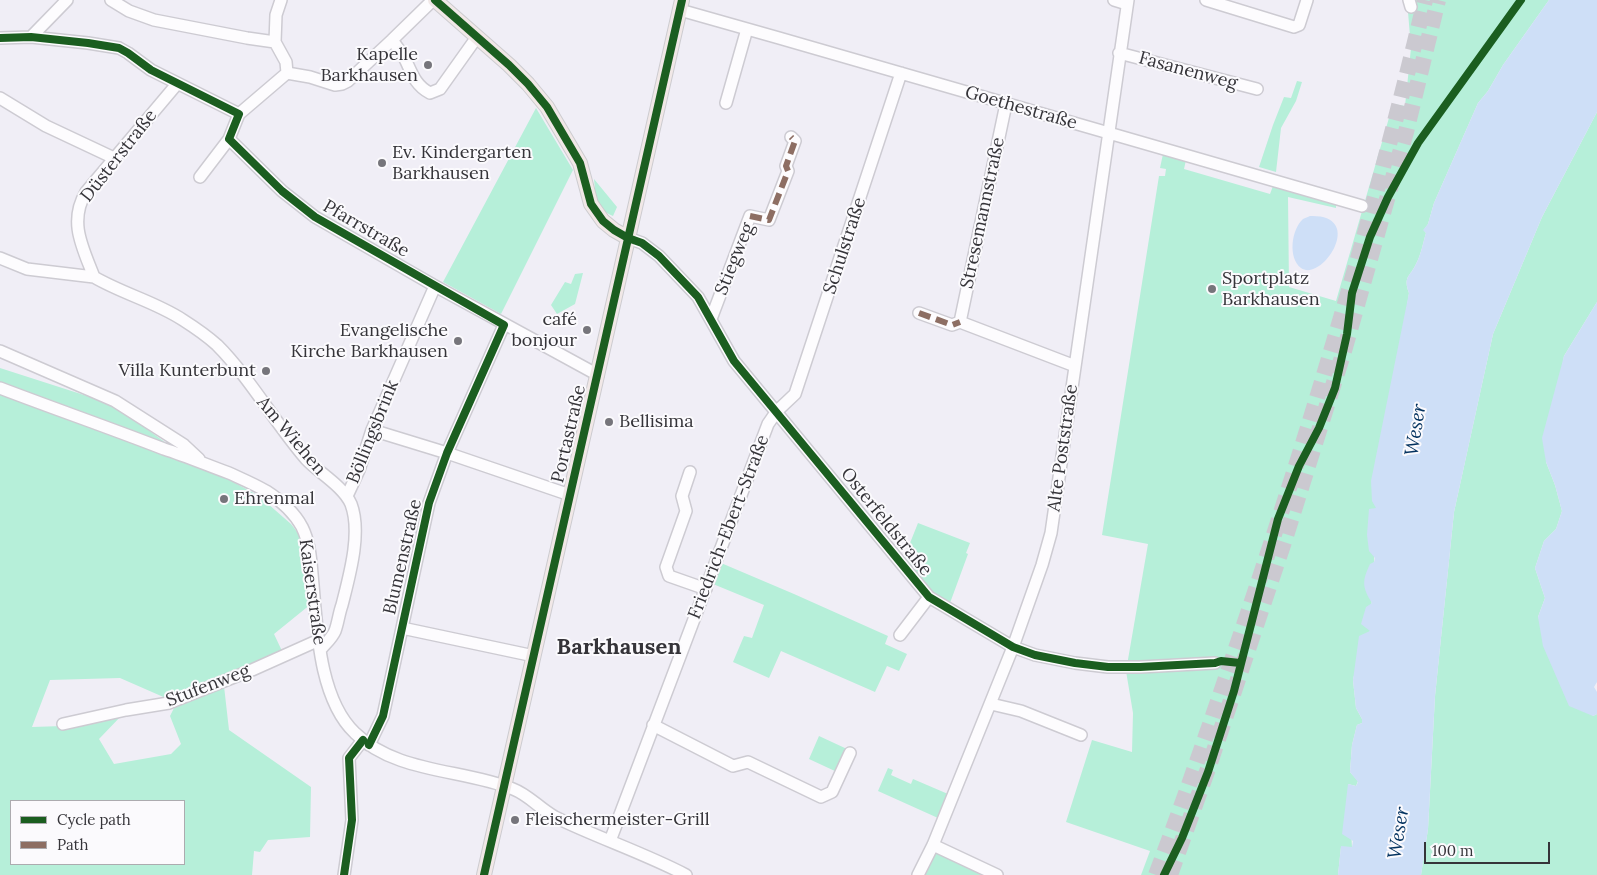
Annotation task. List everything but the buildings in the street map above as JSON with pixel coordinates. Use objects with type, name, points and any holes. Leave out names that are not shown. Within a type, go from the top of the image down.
[{"type":"main road","points":[[434,0],[522,78],[547,107],[580,164],[591,204],[603,221],[628,238]]},
{"type":"main road","name":"Portastraße","points":[[484,875],[681,5]]},
{"type":"street","points":[[31,37],[67,0]]},
{"type":"street","points":[[112,0],[129,11],[154,20],[275,42]]},
{"type":"street","points":[[281,0],[276,15],[275,42],[286,62],[287,73]]},
{"type":"street","points":[[287,73],[310,77],[335,85],[342,84],[348,81],[434,0]]},
{"type":"street","points":[[1114,0],[1128,2]]},
{"type":"street","points":[[1206,0],[1220,2],[1294,27],[1300,24],[1307,0]]},
{"type":"street","name":"Alte Poststraße","points":[[918,875],[933,845],[1014,646],[1051,533],[1119,53],[1128,2]]},
{"type":"street","name":"Goethestraße","points":[[681,5],[748,29],[1362,206]]},
{"type":"street","points":[[726,103],[748,29]]},
{"type":"street","points":[[0,38],[31,37],[119,48],[150,70],[239,114]]},
{"type":"street","points":[[392,40],[406,60],[410,73],[423,90],[430,93],[440,88],[477,37]]},
{"type":"street","name":"Fasanenweg","points":[[1119,53],[1257,89]]},
{"type":"street","points":[[200,177],[229,140],[239,114],[287,73]]},
{"type":"street","name":"Schulstraße","points":[[777,411],[795,394],[901,74]]},
{"type":"street","name":"Düsterstraße","points":[[94,277],[78,229],[78,214],[81,201],[86,192],[177,84]]},
{"type":"street","points":[[0,98],[46,126],[114,158]]},
{"type":"street","name":"Stresemannstraße","points":[[960,322],[1006,104]]},
{"type":"street","name":"Stiegweg","points":[[711,319],[750,216],[769,220],[788,171],[786,166],[795,141],[791,137]]},
{"type":"street","name":"Pfarrstraße","points":[[229,140],[282,191],[315,217],[435,286],[598,375]]},
{"type":"street","name":"Osterfeldstraße","points":[[628,238],[642,243],[659,256],[698,297],[734,361],[929,597],[1014,646],[1035,655],[1108,667],[1215,663]]},
{"type":"street","points":[[2,260],[27,269],[94,277]]},
{"type":"street","name":"Am Wiehen","points":[[94,277],[182,320],[216,345],[246,380],[275,421],[307,460],[347,496]]},
{"type":"street","name":"Böllingsbrink","points":[[347,496],[359,470],[372,430],[435,286]]},
{"type":"street","points":[[919,313],[952,325],[960,322],[1075,366]]},
{"type":"street","name":"Blumenstraße","points":[[344,875],[352,820],[349,758],[366,743],[383,716],[429,504],[447,453],[504,324]]},
{"type":"street","points":[[0,351],[115,401],[184,445],[204,463]]},
{"type":"street","name":"Kaiserstraße","points":[[0,388],[204,463],[248,481],[282,503],[302,528],[310,553],[314,604],[326,680],[336,708],[348,726],[366,743],[387,755],[404,761],[505,786],[525,795],[556,817],[686,875]]},
{"type":"street","name":"Friedrich-Ebert-Straße","points":[[610,841],[768,424],[777,411]]},
{"type":"street","points":[[372,430],[447,453],[570,495]]},
{"type":"street","points":[[690,472],[682,496],[686,511],[666,567],[669,576],[706,589]]},
{"type":"street","points":[[320,644],[334,631],[349,579],[354,527],[352,506],[347,496]]},
{"type":"street","points":[[900,635],[929,597]]},
{"type":"street","points":[[402,628],[534,656]]},
{"type":"street","name":"Stufenweg","points":[[63,724],[169,703],[320,644]]},
{"type":"street","points":[[991,704],[1021,711],[1081,735]]},
{"type":"street","points":[[654,725],[733,766],[748,762],[821,797],[832,792],[850,753]]},
{"type":"street","points":[[933,845],[997,875]]},
{"type":"green space","points":[[1407,0],[1549,0],[1478,103],[1434,203],[1428,224],[1424,230],[1426,233],[1419,257],[1407,280],[1409,293],[1377,509],[1370,631],[1353,680],[1356,708],[1362,723],[1357,725],[1352,745],[1350,772],[1358,781],[1356,786],[1348,784],[1352,847],[1341,847],[1338,875],[1141,875],[1150,851],[1066,822],[1092,740],[1132,752],[1133,713],[1126,671],[1148,544],[1102,535],[1159,176],[1165,176],[1166,169],[1160,168],[1163,154],[1186,160],[1184,169],[1270,194],[1273,186],[1336,203],[1336,208],[1288,197],[1289,287],[1336,301],[1393,104],[1405,106],[1411,48]]},
{"type":"green space","points":[[1297,81],[1302,82],[1296,101],[1281,128],[1276,172],[1259,167],[1284,97],[1291,98]]},
{"type":"green space","points":[[536,108],[573,170],[501,314],[443,282]]},
{"type":"green space","points":[[1597,112],[1597,302],[1564,356],[1546,462],[1562,511],[1556,529],[1544,541],[1535,568],[1545,598],[1538,617],[1593,716],[1597,714],[1597,875],[1421,875],[1428,829],[1435,696],[1454,512],[1493,334],[1542,217]]},
{"type":"green space","points":[[594,179],[617,207],[613,216],[603,210],[597,201],[594,194]]},
{"type":"green space","points":[[583,273],[575,304],[557,314],[551,305],[565,282],[571,284],[575,274]]},
{"type":"green space","points":[[0,368],[112,404],[201,468],[226,478],[259,496],[291,524],[303,543],[311,604],[274,634],[282,651],[168,699],[120,678],[50,680],[32,727],[63,726],[124,713],[99,739],[114,764],[171,754],[181,744],[170,716],[175,706],[224,686],[229,730],[311,787],[310,837],[268,840],[260,852],[254,851],[252,875],[0,875]]},
{"type":"green space","points":[[918,523],[970,543],[966,553],[968,554],[950,603],[934,594],[904,558]]},
{"type":"green space","points":[[721,563],[888,636],[885,644],[907,654],[899,671],[887,666],[875,692],[781,651],[769,678],[733,662],[744,636],[752,638],[764,605],[713,584]]},
{"type":"green space","points":[[819,736],[847,749],[837,772],[809,759]]},
{"type":"green space","points":[[888,768],[893,770],[891,775],[911,784],[913,779],[948,794],[938,818],[878,791]]},
{"type":"green space","points":[[936,853],[980,874],[980,875],[925,875]]},
{"type":"water","name":"Weser","points":[[1549,0],[1597,0],[1597,112],[1542,217],[1493,334],[1454,512],[1435,696],[1428,829],[1421,875],[1338,875],[1341,846],[1352,847],[1353,841],[1342,834],[1348,784],[1356,786],[1358,782],[1350,772],[1352,745],[1357,725],[1362,723],[1356,708],[1353,680],[1359,636],[1370,631],[1361,624],[1366,607],[1372,603],[1366,593],[1364,584],[1367,570],[1375,558],[1369,551],[1367,535],[1369,509],[1376,508],[1372,501],[1371,481],[1409,293],[1407,280],[1421,253],[1426,233],[1423,230],[1428,224],[1434,203],[1478,103]]},
{"type":"water","points":[[1310,216],[1327,218],[1336,225],[1338,236],[1335,247],[1328,258],[1319,266],[1310,270],[1301,268],[1297,263],[1294,258],[1293,244],[1299,224],[1303,219]]},
{"type":"water","points":[[1597,302],[1597,682],[1594,687],[1597,692],[1597,714],[1593,716],[1569,706],[1543,646],[1538,617],[1545,598],[1535,568],[1544,541],[1556,529],[1562,511],[1546,462],[1542,438],[1564,356]]},
{"type":"tunnel","points":[[1156,875],[1190,782],[1269,550],[1342,316],[1406,79],[1425,0]]},
{"type":"tunnel","points":[[1170,875],[1209,766],[1285,539],[1344,351],[1406,132],[1438,0]]},
{"type":"marked path","points":[[750,216],[769,220],[788,171],[786,166],[795,141],[791,137]]},
{"type":"marked path","points":[[919,313],[952,325],[960,322]]},
{"type":"cycle path","points":[[435,0],[528,84],[547,107],[580,163],[591,204],[603,221],[628,238],[642,243],[659,256],[698,297],[734,361],[929,597],[1013,647],[1035,655],[1108,667],[1140,667],[1215,663],[1221,661],[1240,663]]},
{"type":"cycle path","points":[[484,875],[682,0]]},
{"type":"cycle path","points":[[1164,875],[1182,838],[1208,772],[1234,691],[1278,519],[1299,466],[1319,428],[1335,388],[1347,334],[1352,293],[1370,237],[1388,197],[1418,143],[1521,0]]},
{"type":"cycle path","points":[[0,38],[31,37],[119,48],[151,70],[239,114],[229,139],[282,191],[315,217],[504,325],[447,453],[429,503],[383,716],[369,745]]},
{"type":"cycle path","points":[[344,875],[352,820],[349,758],[363,740]]},
{"type":"place","name":"Kapelle Barkhausen","points":[[428,65]]},
{"type":"place","name":"Ev. Kindergarten Barkhausen","points":[[382,163]]},
{"type":"place","name":"Sportplatz Barkhausen","points":[[1212,289]]},
{"type":"place","name":"café bonjour","points":[[587,330]]},
{"type":"place","name":"Evangelische Kirche Barkhausen","points":[[458,341]]},
{"type":"place","name":"Villa Kunterbunt","points":[[266,371]]},
{"type":"place","name":"Bellisima","points":[[609,422]]},
{"type":"place","name":"Ehrenmal","points":[[224,499]]},
{"type":"place","name":"Fleischermeister-Grill","points":[[515,820]]},
{"type":"district","name":"Barkhausen","points":[[619,648]]}]
